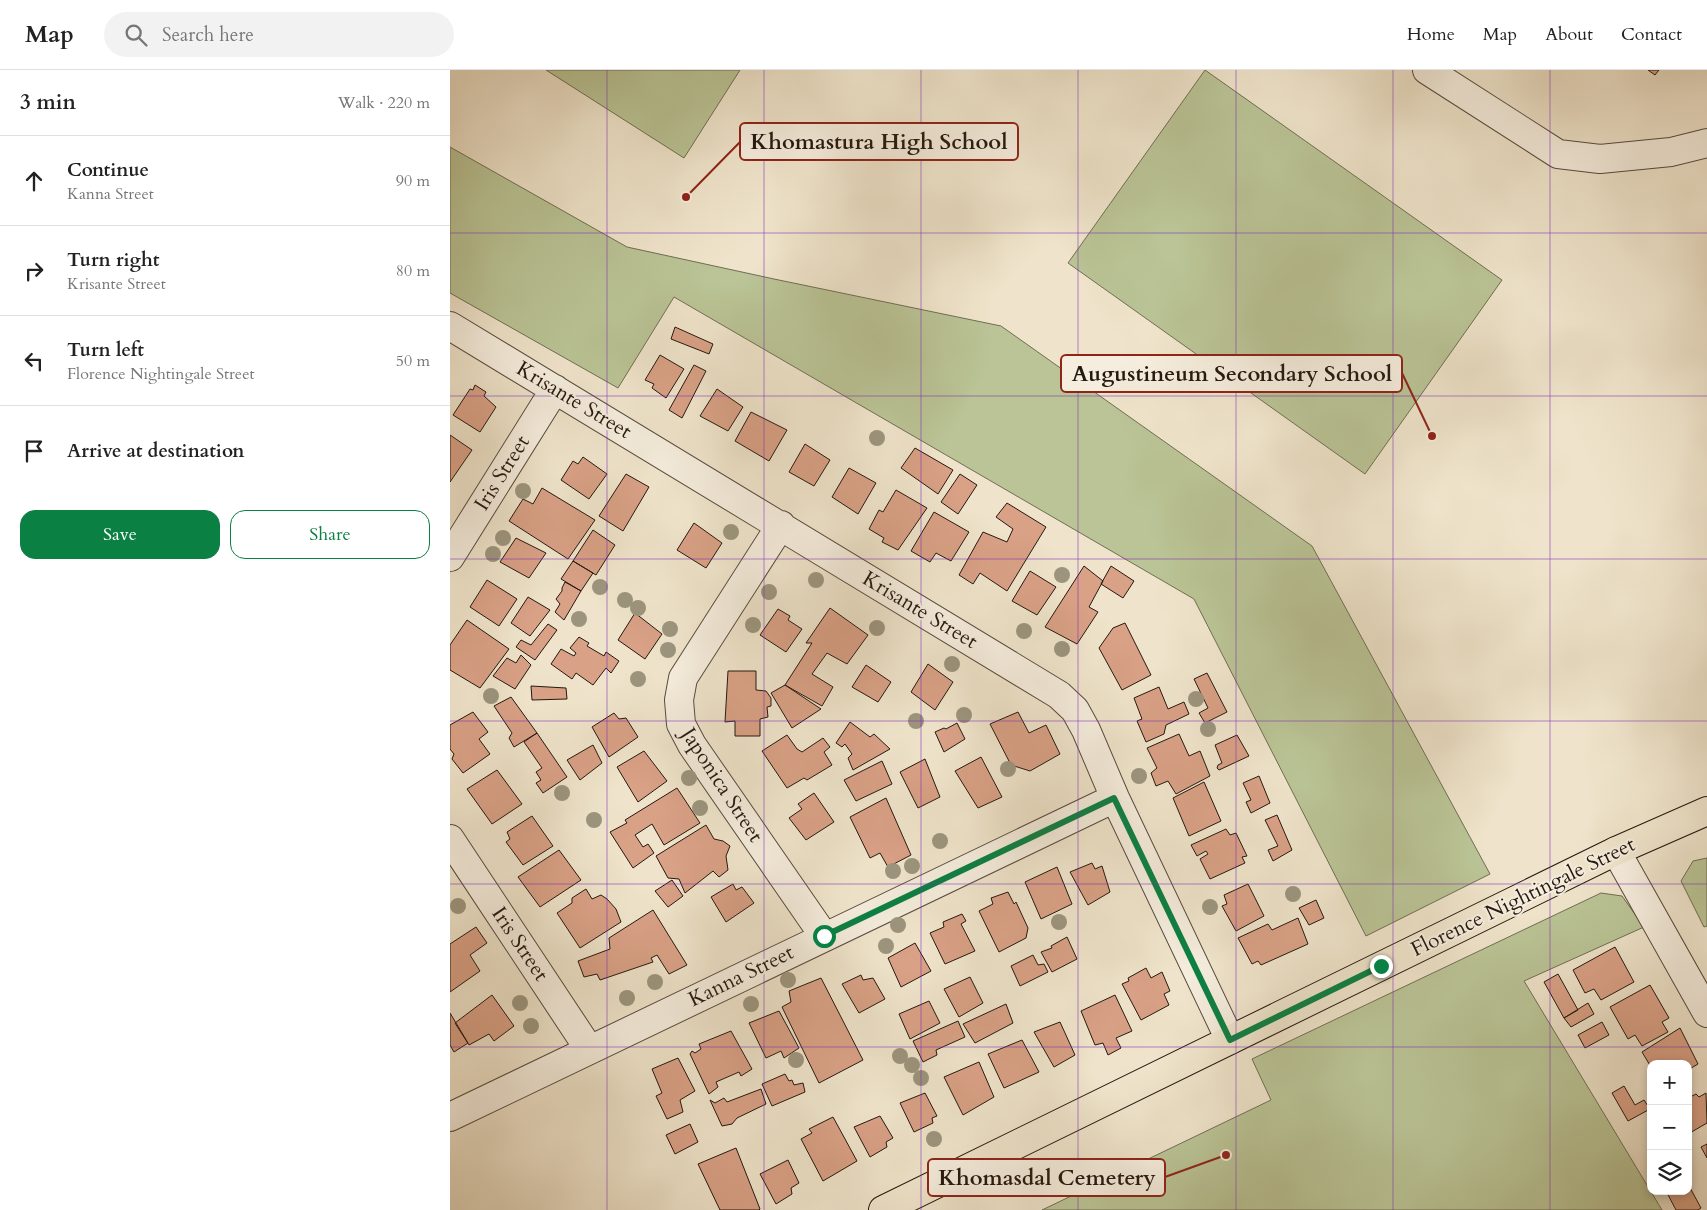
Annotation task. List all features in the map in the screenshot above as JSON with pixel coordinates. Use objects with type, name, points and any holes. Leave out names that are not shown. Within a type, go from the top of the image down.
[{"type":"main road","name":"Florence Nightingale Street","points":[[883,1210],[1616,851],[1707,811]]},
{"type":"street","points":[[1427,70],[1558,154],[1600,159],[1671,152],[1707,143]]},
{"type":"street","name":"Krisante Street","points":[[450,326],[1059,695],[1075,710],[1086,730],[1114,798],[1230,1040]]},
{"type":"street","name":"Iris Street","points":[[450,557],[555,389]]},
{"type":"street","name":"Japonica Street","points":[[781,525],[683,678],[679,700],[681,724],[692,745],[824,936]]},
{"type":"street","name":"Kanna Street","points":[[450,1117],[1114,798]]},
{"type":"street","name":"Iris Street","points":[[450,839],[589,1049]]},
{"type":"street","points":[[1616,851],[1707,1013]]},
{"type":"green space","points":[[546,70],[740,70],[684,158]]},
{"type":"green space","points":[[1205,70],[1502,280],[1365,474],[1068,263]]},
{"type":"green space","points":[[450,147],[627,247],[1001,326],[1312,546],[1490,874],[1366,936],[1194,599],[674,297],[618,388],[450,293]]},
{"type":"green space","points":[[1707,858],[1707,926],[1704,927],[1681,881],[1693,861]]},
{"type":"green space","points":[[1601,893],[1622,896],[1644,927],[1524,981],[1647,1185],[1647,1195],[1653,1195],[1662,1210],[1042,1210],[1271,1100],[1252,1059]]},
{"type":"building","points":[[1648,70],[1659,70],[1655,75]]},
{"type":"building","points":[[675,327],[713,344],[709,354],[671,339]]},
{"type":"building","points":[[660,355],[684,369],[666,398],[652,388],[654,384],[645,380]]},
{"type":"building","points":[[694,365],[706,371],[682,418],[669,410]]},
{"type":"building","points":[[475,385],[486,392],[484,396],[496,407],[480,432],[453,415],[470,389],[473,390]]},
{"type":"building","points":[[717,389],[743,407],[728,431],[700,416]]},
{"type":"building","points":[[751,412],[787,430],[769,461],[735,441]]},
{"type":"building","points":[[450,435],[472,450],[450,482]]},
{"type":"building","points":[[805,444],[830,460],[814,486],[789,472]]},
{"type":"building","points":[[915,448],[953,470],[938,494],[901,468]]},
{"type":"building","points":[[583,457],[607,474],[589,499],[561,480],[573,461],[578,464]]},
{"type":"building","points":[[849,468],[876,483],[858,514],[832,497]]},
{"type":"building","points":[[626,474],[649,487],[623,531],[599,516]]},
{"type":"building","points":[[960,474],[977,485],[958,514],[941,502]]},
{"type":"building","points":[[542,488],[595,520],[568,559],[509,521],[523,499],[533,504]]},
{"type":"building","points":[[896,490],[927,508],[898,550],[882,542],[884,538],[869,529],[879,510],[883,512]]},
{"type":"building","points":[[1007,503],[1046,527],[1007,591],[980,573],[973,584],[959,575],[983,532],[1007,542],[1013,529],[996,517]]},
{"type":"building","points":[[934,512],[969,532],[951,561],[936,553],[930,562],[911,551]]},
{"type":"building","points":[[694,523],[722,543],[706,568],[677,550]]},
{"type":"building","points":[[593,530],[615,545],[596,575],[573,561]]},
{"type":"building","points":[[516,538],[546,553],[529,578],[500,562]]},
{"type":"building","points":[[573,561],[593,573],[581,591],[561,579]]},
{"type":"building","points":[[1084,566],[1103,581],[1089,607],[1098,612],[1077,644],[1045,627]]},
{"type":"building","points":[[1111,566],[1134,581],[1123,598],[1101,584]]},
{"type":"building","points":[[1030,571],[1056,587],[1037,615],[1012,601]]},
{"type":"building","points":[[487,580],[517,599],[499,626],[470,607]]},
{"type":"building","points":[[565,582],[581,591],[564,620],[555,612],[560,604],[556,599],[562,591]]},
{"type":"building","points":[[528,597],[550,610],[530,636],[511,623]]},
{"type":"building","points":[[830,608],[868,635],[847,664],[827,653],[812,674],[833,687],[822,706],[785,685],[812,643],[806,643]]},
{"type":"building","points":[[778,609],[790,616],[788,620],[802,629],[786,652],[760,635]]},
{"type":"building","points":[[635,613],[662,634],[645,659],[618,640]]},
{"type":"building","points":[[467,620],[509,649],[480,688],[450,670],[450,645]]},
{"type":"building","points":[[1125,623],[1151,675],[1122,690],[1099,648],[1113,628]]},
{"type":"building","points":[[548,624],[557,630],[535,660],[516,647],[521,640],[531,645]]},
{"type":"building","points":[[579,637],[589,643],[587,646],[604,656],[606,652],[619,661],[611,673],[606,668],[593,685],[576,673],[572,679],[551,664],[561,649],[574,656],[576,653],[570,648]]},
{"type":"building","points":[[521,655],[531,665],[515,689],[493,676],[507,658],[516,663]]},
{"type":"building","points":[[928,664],[953,682],[935,710],[911,692]]},
{"type":"building","points":[[866,665],[891,682],[878,702],[852,687]]},
{"type":"building","points":[[728,671],[756,671],[756,690],[766,691],[771,698],[771,706],[767,707],[768,717],[760,719],[760,736],[735,736],[735,721],[725,722]]},
{"type":"building","points":[[1207,673],[1227,712],[1205,723],[1199,713],[1208,708],[1194,679]]},
{"type":"building","points":[[785,685],[821,709],[792,728],[771,693]]},
{"type":"building","points":[[531,686],[566,688],[567,699],[532,700]]},
{"type":"building","points":[[1159,687],[1168,709],[1184,702],[1189,714],[1166,725],[1164,734],[1146,742],[1137,721],[1142,719],[1134,698]]},
{"type":"building","points":[[511,697],[537,733],[514,747],[509,738],[512,733],[494,706]]},
{"type":"building","points":[[473,712],[488,732],[479,739],[490,754],[463,773],[452,759],[454,754],[450,749],[450,725]]},
{"type":"building","points":[[1018,712],[1029,733],[1046,725],[1060,754],[1030,771],[1011,765],[990,724]]},
{"type":"building","points":[[614,713],[619,719],[626,718],[638,737],[609,757],[592,727]]},
{"type":"building","points":[[850,722],[870,737],[874,734],[890,749],[853,770],[848,758],[852,754],[845,744],[842,747],[836,743]]},
{"type":"building","points":[[957,723],[965,739],[944,752],[935,732]]},
{"type":"building","points":[[537,733],[567,777],[543,793],[536,783],[541,780],[536,772],[542,768],[524,742]]},
{"type":"building","points":[[1179,734],[1189,756],[1200,751],[1210,776],[1176,794],[1168,781],[1156,786],[1151,773],[1157,768],[1147,748]]},
{"type":"building","points":[[787,735],[797,749],[802,752],[823,738],[830,747],[824,752],[832,765],[807,780],[804,778],[787,788],[762,751]]},
{"type":"building","points":[[1237,735],[1249,756],[1219,770],[1217,768],[1218,765],[1222,763],[1215,745]]},
{"type":"building","points":[[593,745],[602,763],[580,780],[567,760]]},
{"type":"building","points":[[644,751],[667,781],[638,802],[617,767]]},
{"type":"building","points":[[981,757],[1002,797],[978,808],[955,771]]},
{"type":"building","points":[[925,759],[940,797],[918,808],[900,772]]},
{"type":"building","points":[[882,761],[892,784],[856,801],[844,780]]},
{"type":"building","points":[[497,770],[522,804],[492,824],[467,789]]},
{"type":"building","points":[[1259,776],[1270,803],[1251,813],[1246,802],[1251,800],[1243,783]]},
{"type":"building","points":[[1204,782],[1221,821],[1189,836],[1173,798]]},
{"type":"building","points":[[677,788],[700,823],[664,845],[652,824],[635,835],[643,847],[648,844],[654,853],[633,868],[610,832],[627,823],[625,820]]},
{"type":"building","points":[[814,793],[834,822],[806,840],[789,818],[802,809],[798,804]]},
{"type":"building","points":[[886,798],[911,855],[888,867],[880,853],[870,858],[850,817]]},
{"type":"building","points":[[1277,815],[1292,850],[1273,861],[1268,850],[1278,846],[1265,820]]},
{"type":"building","points":[[532,816],[553,846],[523,865],[506,842],[510,839],[507,832]]},
{"type":"building","points":[[706,825],[714,839],[723,841],[730,846],[726,856],[728,870],[719,877],[713,871],[685,893],[679,879],[668,878],[656,856]]},
{"type":"building","points":[[1226,829],[1230,835],[1236,833],[1247,856],[1242,857],[1245,863],[1210,879],[1200,859],[1208,854],[1206,851],[1197,856],[1191,845]]},
{"type":"building","points":[[559,850],[581,880],[540,907],[518,877]]},
{"type":"building","points":[[1092,863],[1095,869],[1102,866],[1110,892],[1088,905],[1070,872]]},
{"type":"building","points":[[1057,867],[1072,904],[1041,919],[1025,882]]},
{"type":"building","points":[[672,880],[683,896],[668,907],[655,891]]},
{"type":"building","points":[[733,884],[736,890],[742,887],[754,903],[726,922],[711,897]]},
{"type":"building","points":[[1248,884],[1264,916],[1236,931],[1222,906],[1227,904],[1224,895]]},
{"type":"building","points":[[586,889],[592,899],[601,895],[607,899],[616,909],[621,922],[580,948],[557,913],[572,903],[572,898]]},
{"type":"building","points":[[1008,892],[1014,904],[1016,902],[1028,928],[1026,938],[999,952],[979,911],[993,904],[991,898]]},
{"type":"building","points":[[1316,900],[1324,918],[1309,925],[1299,908]]},
{"type":"building","points":[[653,910],[687,965],[669,974],[657,955],[651,958],[653,962],[600,980],[597,974],[584,977],[578,961],[610,949],[609,938]]},
{"type":"building","points":[[962,914],[966,921],[961,924],[975,951],[945,964],[930,933],[944,927],[943,922]]},
{"type":"building","points":[[1298,918],[1308,944],[1261,965],[1258,961],[1252,964],[1238,938],[1268,924],[1272,930]]},
{"type":"building","points":[[476,927],[487,943],[470,955],[480,971],[450,992],[450,944]]},
{"type":"building","points":[[1067,937],[1077,959],[1052,972],[1041,952],[1052,948],[1051,946]]},
{"type":"building","points":[[915,943],[931,971],[901,987],[888,958]]},
{"type":"building","points":[[1615,947],[1634,982],[1601,1000],[1594,989],[1585,993],[1573,970]]},
{"type":"building","points":[[1033,955],[1038,965],[1044,964],[1048,972],[1020,986],[1011,966]]},
{"type":"building","points":[[1146,968],[1151,978],[1162,972],[1170,991],[1164,994],[1169,1005],[1141,1020],[1122,984],[1129,981],[1128,978]]},
{"type":"building","points":[[1558,974],[1578,1010],[1564,1018],[1544,982]]},
{"type":"building","points":[[861,975],[863,980],[873,978],[885,999],[859,1013],[842,984]]},
{"type":"building","points":[[970,977],[983,1003],[959,1017],[944,989]]},
{"type":"building","points":[[821,978],[863,1060],[819,1083],[782,1007],[791,1002],[789,991]]},
{"type":"building","points":[[1650,985],[1669,1018],[1662,1022],[1668,1032],[1642,1046],[1635,1035],[1628,1039],[1610,1007]]},
{"type":"building","points":[[492,995],[514,1026],[494,1041],[489,1034],[469,1045],[455,1023]]},
{"type":"building","points":[[1115,995],[1132,1031],[1116,1038],[1121,1048],[1108,1055],[1103,1043],[1095,1045],[1081,1011]]},
{"type":"building","points":[[929,1001],[940,1023],[910,1039],[899,1014]]},
{"type":"building","points":[[1588,1003],[1594,1014],[1571,1027],[1564,1018]]},
{"type":"building","points":[[1006,1004],[1013,1023],[975,1043],[963,1024]]},
{"type":"building","points":[[779,1011],[799,1048],[784,1058],[781,1051],[766,1058],[749,1023]]},
{"type":"building","points":[[450,1013],[468,1043],[454,1052],[450,1045]]},
{"type":"building","points":[[958,1021],[965,1037],[936,1050],[937,1055],[923,1062],[913,1041]]},
{"type":"building","points":[[1060,1022],[1075,1055],[1054,1067],[1034,1032]]},
{"type":"building","points":[[1602,1022],[1609,1035],[1585,1048],[1578,1035]]},
{"type":"building","points":[[1680,1028],[1698,1064],[1692,1068],[1692,1060],[1647,1060],[1642,1052]]},
{"type":"building","points":[[731,1031],[752,1069],[741,1076],[739,1072],[716,1082],[718,1087],[709,1094],[690,1054],[692,1051],[695,1053],[701,1049],[699,1044]]},
{"type":"building","points":[[1022,1040],[1039,1072],[1004,1088],[988,1054]]},
{"type":"building","points":[[678,1058],[695,1091],[680,1100],[683,1112],[667,1119],[656,1096],[662,1093],[652,1069]]},
{"type":"building","points":[[979,1062],[994,1097],[963,1115],[944,1077]]},
{"type":"building","points":[[785,1074],[789,1081],[792,1080],[794,1085],[803,1083],[805,1092],[772,1106],[762,1084]]},
{"type":"building","points":[[1624,1086],[1635,1105],[1644,1100],[1647,1104],[1647,1111],[1628,1121],[1612,1093]]},
{"type":"building","points":[[761,1089],[766,1104],[737,1118],[732,1124],[722,1126],[710,1100],[715,1103],[724,1098],[727,1102]]},
{"type":"building","points":[[925,1093],[937,1116],[932,1118],[933,1123],[914,1132],[900,1103]]},
{"type":"building","points":[[1706,1093],[1707,1123],[1692,1132],[1692,1096],[1696,1094],[1699,1097]]},
{"type":"building","points":[[880,1116],[893,1138],[886,1142],[887,1147],[870,1157],[854,1127]]},
{"type":"building","points":[[833,1117],[857,1161],[823,1181],[801,1139],[812,1133],[809,1129]]},
{"type":"building","points":[[690,1124],[698,1142],[675,1154],[666,1135]]},
{"type":"building","points":[[1707,1144],[1707,1158],[1701,1147]]},
{"type":"building","points":[[736,1148],[759,1210],[720,1210],[698,1164]]},
{"type":"building","points":[[788,1160],[799,1183],[791,1188],[792,1194],[776,1204],[760,1174]]},
{"type":"building","points":[[1692,1191],[1701,1208],[1698,1210],[1676,1210],[1668,1195],[1692,1195]]},
{"type":"place","name":"Khomastura High School","points":[[686,197]]},
{"type":"place","name":"Augustineum Secondary School","points":[[1432,436]]},
{"type":"place","name":"Khomasdal Cemetery","points":[[1226,1155]]},
{"type":"route","points":[[824,936],[1114,798],[1230,1040],[1381,966]]}]
